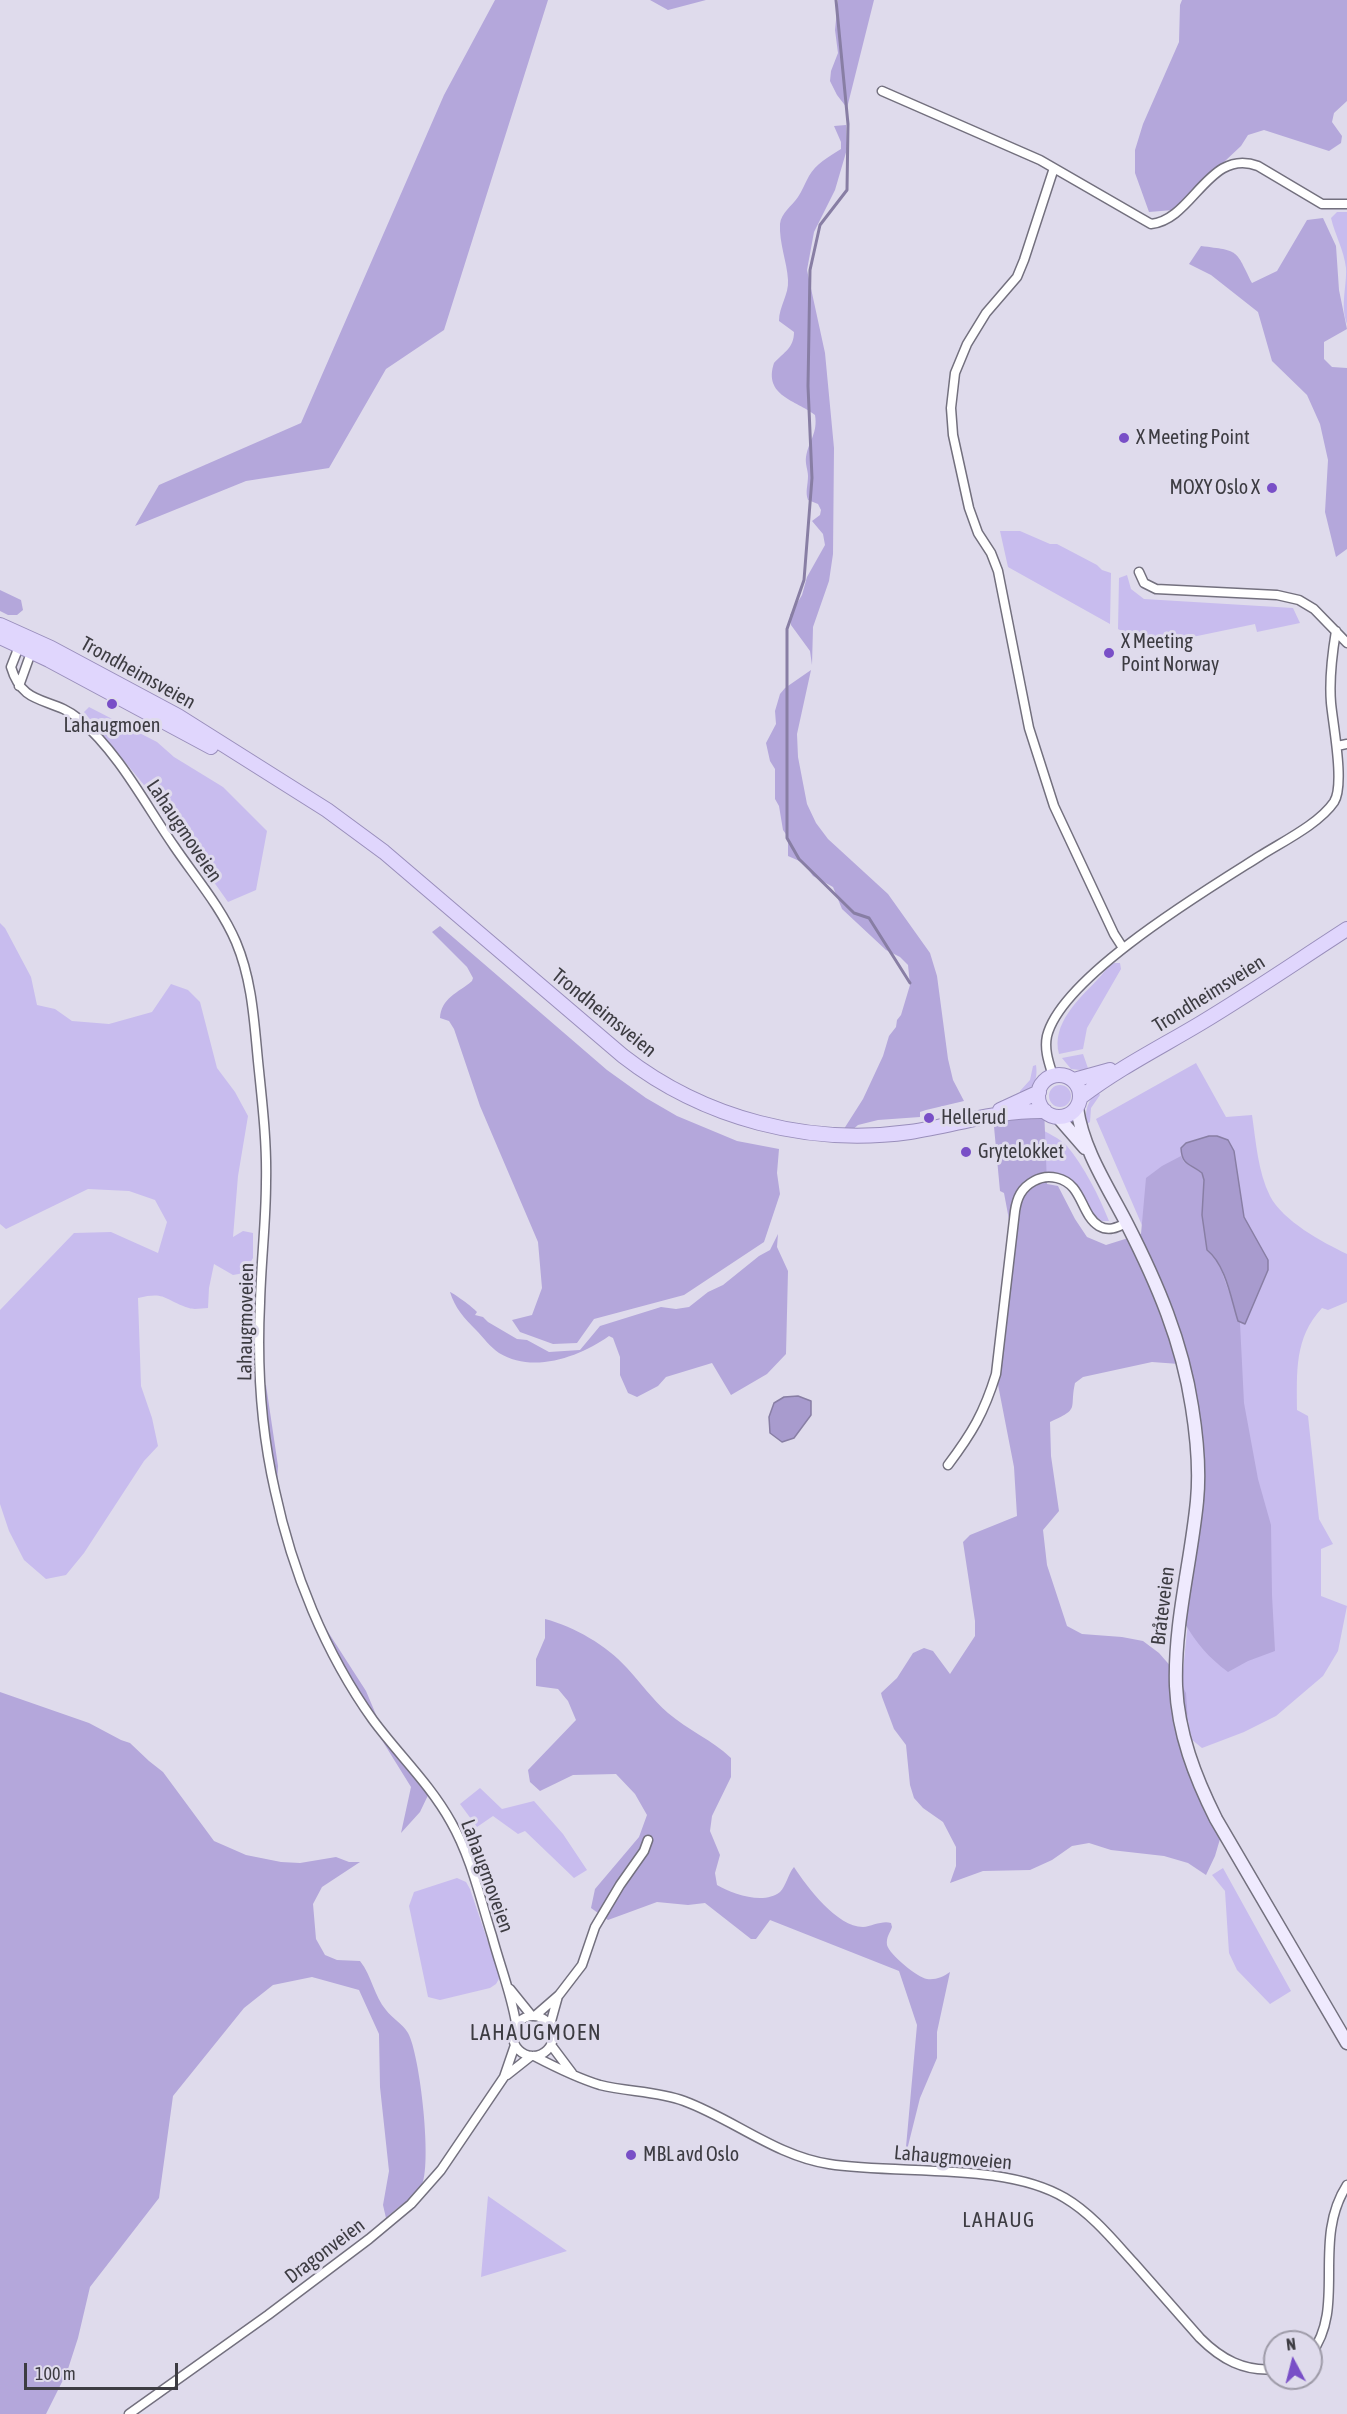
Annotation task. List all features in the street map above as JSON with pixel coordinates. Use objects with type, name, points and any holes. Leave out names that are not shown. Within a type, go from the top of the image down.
[{"type":"main road","name":"Trondheimsveien","points":[[0,625],[210,746],[252,765],[313,801],[365,837],[616,1051],[659,1082],[694,1100],[726,1113],[775,1126],[840,1135],[877,1135],[913,1131],[990,1114],[1045,1111]]},
{"type":"main road","name":"Trondheimsveien","points":[[0,637],[18,645],[32,645]]},
{"type":"main road","name":"Trondheimsveien","points":[[1079,1102],[1126,1065],[1204,1022],[1347,929]]},
{"type":"main road","name":"Trondheimsveien","points":[[1312,953],[1347,939]]},
{"type":"main road","name":"Trondheimsveien","points":[[1074,1080],[1126,1065]]},
{"type":"main road","points":[[1053,1076],[1066,1076],[1074,1080],[1079,1088],[1079,1102],[1069,1115],[1058,1117],[1045,1111],[1040,1104],[1039,1092],[1044,1082],[1053,1076]]},
{"type":"main road","name":"Trondheimsveien","points":[[990,1114],[1039,1092]]},
{"type":"main road","name":"Bråteveien","points":[[1079,1102],[1090,1153]]},
{"type":"main road","name":"Bråteveien","points":[[1058,1117],[1090,1153],[1150,1270],[1170,1318],[1187,1376],[1198,1465],[1197,1498],[1179,1624],[1176,1674],[1179,1715],[1188,1755],[1216,1819],[1347,2043]]},
{"type":"street","points":[[882,91],[1054,168],[1151,224],[1166,220],[1212,177],[1232,163],[1247,162],[1258,166],[1322,204],[1347,204]]},
{"type":"street","points":[[1054,168],[1017,277],[986,313],[967,344],[959,363],[951,408],[953,435],[969,508],[978,533],[991,553],[998,571],[1029,728],[1054,806],[1114,934],[1123,948]]},
{"type":"street","points":[[1139,572],[1144,583],[1156,589],[1277,595],[1299,600],[1314,609],[1347,643]]},
{"type":"street","points":[[1053,1076],[1046,1050],[1052,1025],[1075,993],[1104,963],[1320,817],[1334,802],[1337,794],[1337,746],[1331,704],[1330,675],[1336,631]]},
{"type":"street","points":[[18,645],[11,667],[19,686]]},
{"type":"street","points":[[19,686],[32,645]]},
{"type":"street","name":"Lahaugmoveien","points":[[19,686],[29,695],[74,715],[98,738],[216,907],[237,944],[252,1003],[264,1123],[266,1189],[260,1303],[260,1359],[264,1426],[277,1501],[306,1594],[333,1653],[367,1711],[422,1779],[456,1831],[510,1989],[516,2023]]},
{"type":"street","points":[[1337,746],[1347,744]]},
{"type":"street","points":[[948,1466],[975,1429],[989,1398],[996,1374],[1015,1212],[1023,1189],[1040,1178],[1060,1179],[1077,1191],[1092,1219],[1099,1226],[1112,1228],[1126,1223]]},
{"type":"street","points":[[559,1995],[550,2025],[553,2035],[551,2045],[544,2053],[532,2056],[524,2054],[515,2046],[512,2034],[516,2023],[534,2015],[559,1995],[582,1965],[596,1927],[620,1885],[644,1851],[648,1840]]},
{"type":"street","name":"Lahaugmoveien","points":[[510,1989],[534,2015]]},
{"type":"street","points":[[534,2015],[550,2025]]},
{"type":"street","name":"Lahaugmoveien","points":[[551,2045],[573,2073]]},
{"type":"street","name":"Dragonveien","points":[[129,2414],[268,2315],[398,2216],[422,2193],[441,2170],[504,2077],[515,2046]]},
{"type":"street","name":"Lahaugmoveien","points":[[532,2056],[601,2085],[654,2092],[687,2102],[764,2141],[814,2160],[844,2166],[1003,2178],[1044,2187],[1066,2198],[1089,2215],[1200,2338],[1216,2352],[1244,2367],[1263,2368]]},
{"type":"street","name":"Dragonveien","points":[[504,2077],[532,2056]]},
{"type":"street","points":[[1339,2270],[1334,2239],[1334,2220],[1338,2203],[1347,2185]]},
{"type":"street","points":[[1323,2343],[1334,2326]]},
{"type":"shaded area","points":[[495,0],[548,0],[444,330],[386,369],[329,468],[246,481],[135,526],[159,485],[301,423],[444,95]]},
{"type":"shaded area","points":[[650,0],[706,0],[668,10]]},
{"type":"shaded area","points":[[838,0],[874,0],[847,108],[830,81],[838,53],[835,30]]},
{"type":"shaded area","points":[[1182,0],[1347,0],[1347,101],[1334,113],[1332,122],[1342,136],[1341,143],[1329,151],[1264,130],[1248,135],[1241,146],[1173,210],[1149,212],[1135,173],[1135,150],[1143,124],[1179,42]]},
{"type":"shaded area","points":[[846,125],[847,149],[835,190],[814,232],[807,270],[825,353],[834,448],[833,554],[829,581],[813,627],[812,665],[810,651],[791,625],[790,615],[825,545],[823,534],[812,521],[820,515],[821,510],[818,504],[808,500],[807,494],[806,457],[814,432],[815,415],[783,396],[773,383],[774,363],[785,353],[794,337],[794,332],[779,321],[788,280],[780,224],[782,216],[798,197],[815,168],[841,149],[841,142],[834,126]]},
{"type":"shaded area","points":[[1337,212],[1347,212],[1347,324],[1344,303],[1346,268],[1331,218]]},
{"type":"shaded area","points":[[1323,218],[1336,246],[1339,290],[1347,329],[1324,342],[1324,359],[1332,367],[1347,368],[1347,549],[1336,557],[1325,512],[1328,460],[1320,424],[1307,395],[1272,361],[1258,312],[1211,275],[1189,264],[1201,246],[1230,251],[1239,258],[1252,283],[1277,271],[1307,220]]},
{"type":"shaded area","points":[[1000,531],[1020,531],[1050,544],[1057,544],[1111,573],[1110,624],[1008,567]]},
{"type":"shaded area","points":[[1127,575],[1131,589],[1144,599],[1293,608],[1300,623],[1257,632],[1255,624],[1149,646],[1118,629],[1119,578]]},
{"type":"shaded area","points":[[0,590],[21,600],[23,610],[17,615],[8,615],[0,611]]},
{"type":"shaded area","points":[[811,670],[797,734],[798,757],[807,804],[816,823],[828,839],[888,894],[930,953],[937,976],[948,1059],[953,1080],[964,1101],[920,1112],[920,1117],[878,1120],[858,1125],[843,1138],[842,1132],[863,1099],[883,1056],[889,1036],[896,1027],[910,985],[908,965],[900,957],[886,950],[842,909],[833,887],[813,876],[804,863],[788,856],[788,837],[783,830],[779,806],[775,799],[775,769],[770,761],[766,743],[776,724],[775,711],[780,694]]},
{"type":"shaded area","points":[[89,707],[157,742],[174,757],[223,787],[267,831],[256,890],[228,902],[153,796],[84,712]]},
{"type":"shaded area","points":[[0,923],[5,928],[31,977],[37,1005],[55,1009],[72,1021],[109,1024],[152,1012],[171,984],[188,990],[200,1002],[217,1068],[235,1092],[248,1116],[238,1176],[233,1237],[243,1231],[253,1233],[253,1258],[244,1273],[233,1275],[214,1264],[208,1308],[191,1309],[165,1297],[154,1295],[138,1298],[141,1386],[152,1418],[158,1446],[144,1461],[84,1553],[66,1575],[46,1579],[24,1560],[9,1531],[0,1504],[0,1310],[74,1233],[111,1232],[158,1253],[167,1222],[155,1200],[129,1191],[88,1189],[6,1229],[0,1224]]},
{"type":"shaded area","points":[[440,926],[607,1070],[646,1098],[677,1116],[737,1141],[779,1149],[777,1173],[780,1194],[764,1242],[684,1295],[594,1319],[577,1343],[553,1344],[520,1332],[512,1320],[532,1315],[542,1288],[538,1242],[480,1106],[454,1029],[449,1021],[440,1018],[443,1005],[473,978],[467,967],[432,932]]},
{"type":"shaded area","points":[[1114,963],[1120,963],[1121,969],[1087,1028],[1083,1049],[1059,1054],[1059,1032],[1068,1013],[1082,995]]},
{"type":"shaded area","points":[[1083,1054],[1089,1071],[1071,1069],[1062,1058]]},
{"type":"shaded area","points":[[1196,1063],[1226,1117],[1252,1115],[1263,1177],[1276,1205],[1304,1230],[1347,1254],[1347,1302],[1328,1310],[1322,1308],[1313,1319],[1302,1343],[1297,1382],[1297,1410],[1308,1416],[1319,1519],[1333,1544],[1321,1549],[1321,1596],[1347,1606],[1338,1651],[1323,1676],[1276,1716],[1244,1732],[1202,1748],[1191,1739],[1182,1681],[1206,1442],[1154,1253],[1096,1119]]},
{"type":"shaded area","points":[[1036,1065],[1034,1083],[1020,1094],[1030,1080],[1033,1066]]},
{"type":"shaded area","points":[[1060,1085],[1070,1092],[1071,1096],[1064,1106],[1060,1107],[1050,1100],[1049,1096],[1056,1086]]},
{"type":"shaded area","points":[[1098,1091],[1100,1095],[1091,1108],[1090,1122],[1087,1124],[1088,1106]]},
{"type":"shaded area","points":[[1044,1107],[1047,1184],[1058,1186],[1087,1237],[1106,1245],[1141,1234],[1146,1178],[1162,1166],[1181,1156],[1184,1162],[1202,1173],[1204,1180],[1202,1215],[1207,1250],[1214,1255],[1220,1267],[1240,1323],[1244,1403],[1258,1479],[1271,1525],[1275,1651],[1248,1661],[1228,1672],[1203,1649],[1184,1622],[1198,1452],[1179,1364],[1152,1362],[1083,1377],[1075,1383],[1070,1411],[1050,1422],[1051,1456],[1059,1511],[1043,1530],[1047,1565],[1067,1626],[1082,1634],[1143,1641],[1159,1653],[1173,1669],[1186,1693],[1189,1737],[1194,1755],[1225,1822],[1215,1856],[1206,1875],[1188,1863],[1164,1856],[1111,1850],[1089,1843],[1072,1846],[1052,1860],[1030,1870],[983,1871],[950,1883],[956,1866],[956,1847],[943,1822],[923,1808],[914,1798],[910,1785],[906,1745],[894,1729],[881,1693],[897,1678],[913,1653],[924,1648],[933,1651],[950,1674],[975,1636],[975,1621],[963,1542],[970,1535],[1017,1516],[1014,1467],[993,1359],[1003,1301],[1010,1225],[1004,1193],[1000,1191],[993,1116]]},
{"type":"shaded area","points":[[1038,1128],[1067,1146],[1091,1182],[1109,1221],[1102,1221],[1093,1213],[1076,1184],[1068,1179],[1041,1174]]},
{"type":"shaded area","points":[[1209,1136],[1228,1140],[1234,1151],[1244,1217],[1268,1260],[1268,1270],[1245,1324],[1238,1321],[1223,1273],[1214,1256],[1207,1250],[1202,1215],[1204,1180],[1202,1173],[1187,1164],[1182,1154],[1181,1148],[1186,1143]]},
{"type":"shaded area","points":[[778,1234],[777,1247],[788,1271],[786,1354],[767,1374],[731,1395],[712,1363],[666,1377],[658,1386],[637,1397],[628,1393],[620,1375],[620,1357],[613,1338],[609,1336],[584,1350],[556,1360],[526,1362],[512,1359],[499,1353],[490,1345],[457,1308],[450,1292],[475,1310],[477,1312],[475,1315],[483,1317],[517,1339],[527,1340],[549,1352],[580,1350],[600,1326],[661,1307],[676,1309],[689,1307],[770,1250]]},
{"type":"shaded area","points":[[266,1385],[278,1466],[277,1486],[285,1524],[290,1545],[321,1621],[366,1691],[377,1717],[407,1767],[422,1785],[431,1789],[420,1812],[401,1833],[411,1787],[326,1642],[307,1601],[282,1521],[268,1463],[260,1387]]},
{"type":"shaded area","points":[[798,1396],[811,1401],[811,1415],[794,1438],[782,1442],[770,1433],[769,1417],[774,1403],[784,1397]]},
{"type":"shaded area","points":[[545,1619],[579,1632],[600,1644],[627,1668],[668,1713],[731,1758],[731,1777],[712,1816],[710,1831],[720,1855],[715,1873],[717,1885],[739,1895],[766,1898],[780,1892],[794,1867],[815,1895],[843,1920],[863,1927],[891,1923],[892,1927],[887,1942],[889,1949],[917,1975],[933,1979],[950,1972],[937,2032],[937,2058],[920,2098],[905,2158],[917,2025],[899,1971],[770,1920],[756,1939],[751,1939],[705,1903],[688,1905],[657,1902],[608,1920],[591,1908],[595,1889],[639,1837],[647,1815],[635,1794],[616,1774],[573,1775],[540,1791],[530,1782],[528,1770],[576,1720],[568,1701],[558,1689],[536,1686],[536,1659],[545,1638]]},
{"type":"shaded area","points":[[0,1692],[89,1723],[130,1743],[163,1772],[214,1841],[246,1855],[281,1862],[300,1863],[336,1857],[349,1862],[360,1862],[322,1887],[313,1904],[316,1939],[325,1955],[337,1960],[360,1961],[388,2013],[408,2033],[417,2063],[424,2111],[426,2158],[421,2187],[386,2218],[383,2205],[389,2171],[380,2087],[379,2034],[359,1990],[312,1977],[273,1985],[244,2008],[173,2096],[159,2198],[90,2287],[67,2372],[46,2414],[0,2414]]},
{"type":"shaded area","points":[[480,1788],[502,1809],[534,1801],[563,1834],[587,1870],[574,1878],[525,1831],[518,1834],[493,1816],[477,1827],[460,1804]]},
{"type":"shaded area","points":[[1223,1868],[1291,1991],[1270,2004],[1237,1970],[1229,1953],[1225,1891],[1212,1875]]},
{"type":"shaded area","points":[[457,1878],[466,1882],[470,1889],[500,1977],[490,1988],[440,2000],[428,1997],[409,1906],[414,1892]]},
{"type":"shaded area","points":[[488,2196],[567,2251],[481,2277]]},
{"type":"waterway","points":[[836,0],[848,124],[847,190],[820,225],[810,270],[808,386],[812,478],[804,580],[787,629],[787,838],[799,859],[854,913],[869,918],[910,983]]},
{"type":"place","name":"X Meeting Point","points":[[1124,438]]},
{"type":"place","name":"MOXY Oslo X","points":[[1272,488]]},
{"type":"place","name":"X Meeting Point Norway","points":[[1109,653]]},
{"type":"place","name":"Lahaugmoen","points":[[112,704]]},
{"type":"place","name":"Hellerud","points":[[929,1118]]},
{"type":"place","name":"Grytelokket","points":[[966,1152]]},
{"type":"place","name":"MBL avd Oslo","points":[[631,2155]]},
{"type":"district","name":"LAHAUGMOEN","points":[[536,2033]]},
{"type":"district","name":"LAHAUG","points":[[999,2220]]}]
